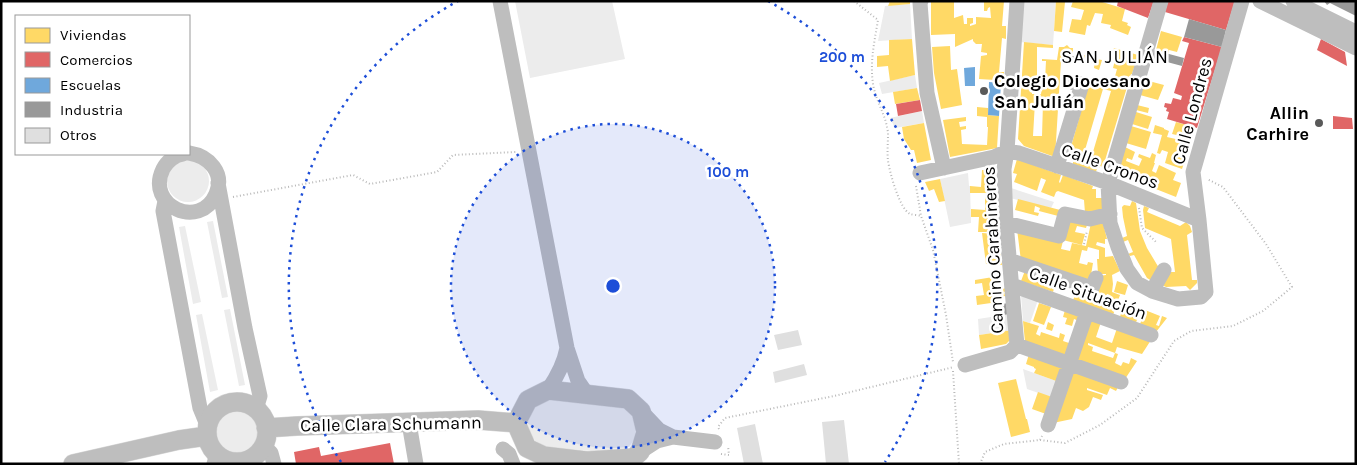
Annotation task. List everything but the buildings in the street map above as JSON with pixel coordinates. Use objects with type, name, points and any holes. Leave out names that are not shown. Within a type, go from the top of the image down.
[{"type":"main road","points":[[548,390],[588,394],[628,399],[641,411],[646,432],[636,458],[588,462],[545,460],[526,448],[516,423],[528,400],[548,390]]},
{"type":"main road","points":[[227,403],[247,404],[256,409],[264,421],[265,437],[258,453],[242,462],[215,459],[207,430],[211,415],[227,403]]},
{"type":"main road","name":"Calle Clara Schumann","points":[[265,437],[298,426],[478,420],[516,423]]},
{"type":"main road","points":[[73,464],[129,458],[207,430]]},
{"type":"street","points":[[500,1],[568,348],[578,380],[588,394]]},
{"type":"street","points":[[921,1],[927,93],[944,168]]},
{"type":"street","name":"Camino Carabineros","points":[[959,366],[1010,352],[1017,346],[1006,223],[1004,169],[1018,1]]},
{"type":"street","points":[[1162,1],[1108,183],[1110,223],[1127,269],[1137,283],[1152,291],[1164,270]]},
{"type":"street","name":"Calle Londres","points":[[1152,291],[1178,299],[1201,297],[1206,292],[1193,172],[1242,1]]},
{"type":"street","points":[[1260,1],[1356,48]]},
{"type":"street","points":[[1293,1],[1306,5],[1356,32]]},
{"type":"street","points":[[1057,166],[1082,84],[1074,83]]},
{"type":"street","points":[[920,173],[994,157],[1007,151]]},
{"type":"street","name":"Calle Cronos","points":[[1007,151],[1019,153],[1108,183],[1199,220]]},
{"type":"street","points":[[190,153],[198,154],[206,159],[213,166],[217,174],[245,328],[260,396],[256,409]]},
{"type":"street","points":[[177,155],[164,166],[160,174],[159,183],[160,193],[172,207],[180,211],[189,212],[198,211],[206,207],[217,192],[218,184]]},
{"type":"street","points":[[165,201],[163,211],[200,408],[207,430]]},
{"type":"street","points":[[1006,223],[1059,236],[1065,214],[1090,218],[1110,214]]},
{"type":"street","points":[[1009,260],[1092,288],[1096,278]]},
{"type":"street","points":[[1059,302],[1068,280]]},
{"type":"street","name":"Calle Situación","points":[[1012,285],[1151,335]]},
{"type":"street","points":[[1048,425],[1087,312]]},
{"type":"street","points":[[1017,346],[1121,382]]},
{"type":"street","points":[[548,390],[565,361],[568,348]]},
{"type":"street","points":[[641,411],[659,430],[672,437]]},
{"type":"street","points":[[409,423],[416,464]]},
{"type":"street","points":[[265,437],[274,464]]},
{"type":"street","points":[[636,458],[657,441],[672,437],[718,439]]},
{"type":"street","points":[[503,449],[509,454],[513,464]]},
{"type":"path","points":[[854,1],[878,20],[871,66],[874,90],[888,133],[888,159],[891,178],[903,208],[910,214],[921,216]]},
{"type":"path","points":[[221,200],[353,175],[370,184],[437,172],[453,155],[529,151]]},
{"type":"path","points":[[980,464],[985,452],[1004,444],[1040,440],[1065,443],[1100,425],[1137,398],[1174,342],[1191,331],[1233,326],[1263,311],[1292,287],[1266,244],[1223,187],[1193,172]]},
{"type":"path","points":[[920,173],[917,178],[916,187],[921,216],[933,250],[946,315],[959,366],[959,464]]},
{"type":"path","points":[[1142,197],[1139,207],[1142,228],[1156,242]]},
{"type":"path","points":[[718,439],[718,427],[725,418],[834,396],[959,366]]},
{"type":"path","points":[[1040,440],[1048,425]]},
{"type":"shaded area","points":[[515,1],[612,1],[625,59],[530,78]]},
{"type":"shaded area","points":[[1024,1],[1056,1],[1053,45],[1019,42]]},
{"type":"shaded area","points":[[910,4],[912,39],[878,41],[885,6]]},
{"type":"shaded area","points":[[915,75],[917,88],[882,94],[879,83]]},
{"type":"shaded area","points":[[922,111],[924,123],[895,128],[890,118]]},
{"type":"shaded area","points":[[192,160],[200,163],[206,169],[209,181],[206,193],[200,199],[184,202],[176,199],[170,193],[167,177],[170,169],[176,163]]},
{"type":"shaded area","points":[[968,173],[971,223],[950,227],[940,179]]},
{"type":"shaded area","points":[[1011,188],[1054,202],[1051,208],[1010,198]]},
{"type":"shaded area","points":[[213,221],[228,297],[222,298],[207,222]]},
{"type":"shaded area","points":[[185,226],[201,302],[193,304],[179,227]]},
{"type":"shaded area","points":[[1021,295],[1038,300],[1030,323],[1023,321]]},
{"type":"shaded area","points":[[230,309],[245,385],[239,386],[224,310]]},
{"type":"shaded area","points":[[202,314],[218,390],[210,392],[196,315]]},
{"type":"shaded area","points":[[1010,314],[1013,330],[979,335],[978,319]]},
{"type":"shaded area","points":[[1023,369],[1059,382],[1053,398],[1027,389]]},
{"type":"shaded area","points":[[545,399],[620,404],[634,416],[636,429],[632,444],[616,453],[544,447],[531,436],[527,422],[532,409],[537,403]]},
{"type":"shaded area","points":[[236,409],[248,413],[254,419],[258,431],[254,443],[248,449],[236,453],[224,449],[218,443],[214,431],[218,419],[224,413]]},
{"type":"place","name":"Colegio Diocesano San Julián","points":[[984,91]]},
{"type":"place","name":"Allin Carhire","points":[[1319,123]]},
{"type":"district","name":"SAN JULIÁN","points":[[1115,57]]}]
